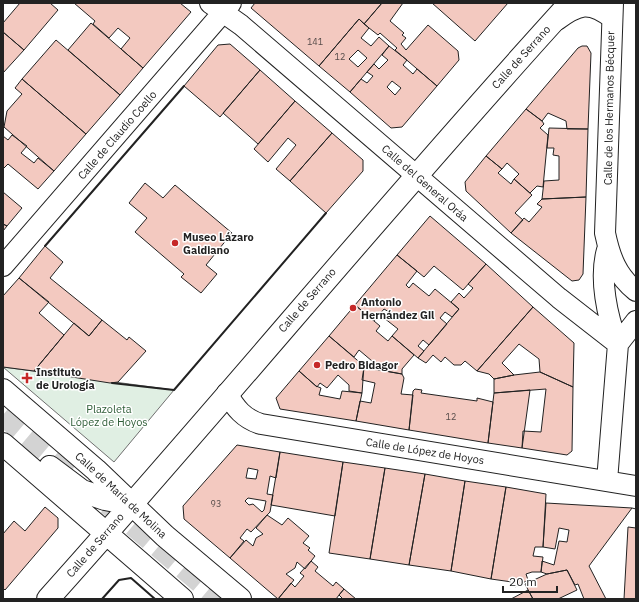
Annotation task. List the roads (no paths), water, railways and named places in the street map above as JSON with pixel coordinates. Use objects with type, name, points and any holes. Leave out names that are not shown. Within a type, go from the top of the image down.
[{"type":"main road","name":"Calle de Serrano","points":[[48,599],[416,176],[570,3]]},
{"type":"main road","name":"Calle de María de Molina","points":[[3,390],[96,470],[165,536],[240,599]]},
{"type":"main road","points":[[3,428],[70,484],[82,491],[105,499],[131,504]]},
{"type":"main road","points":[[3,444],[182,599]]},
{"type":"street","name":"Calle del General Oráa","points":[[221,6],[241,25],[559,298],[618,344]]},
{"type":"street","name":"Calle de Claudio Coello","points":[[3,266],[221,6]]},
{"type":"street","name":"Calle de los Hermanos Bécquer","points":[[548,27],[570,11],[581,6],[612,11],[611,117],[605,234],[608,247],[621,278],[636,291]]},
{"type":"street","name":"Calle de los Hermanos Bécquer","points":[[607,481],[618,344],[611,327],[606,307],[604,259],[608,247]]},
{"type":"street","points":[[618,344],[636,321]]},
{"type":"street","name":"Calle de López de Hoyos","points":[[227,392],[234,406],[251,422],[636,486]]},
{"type":"tunnel","points":[[3,415],[74,475]]},
{"type":"tunnel","points":[[108,504],[220,599]]},
{"type":"place","name":"Museo Lázaro Galdiano","points":[[175,243]]},
{"type":"place","name":"Antonio Hernández Gil","points":[[353,308]]},
{"type":"place","name":"Pedro Bidagor","points":[[317,365]]},
{"type":"place","name":"Instituto de Urología","points":[[27,378]]},
{"type":"park label","name":"Plazoleta López de Hoyos","points":[[109,415]]}]
